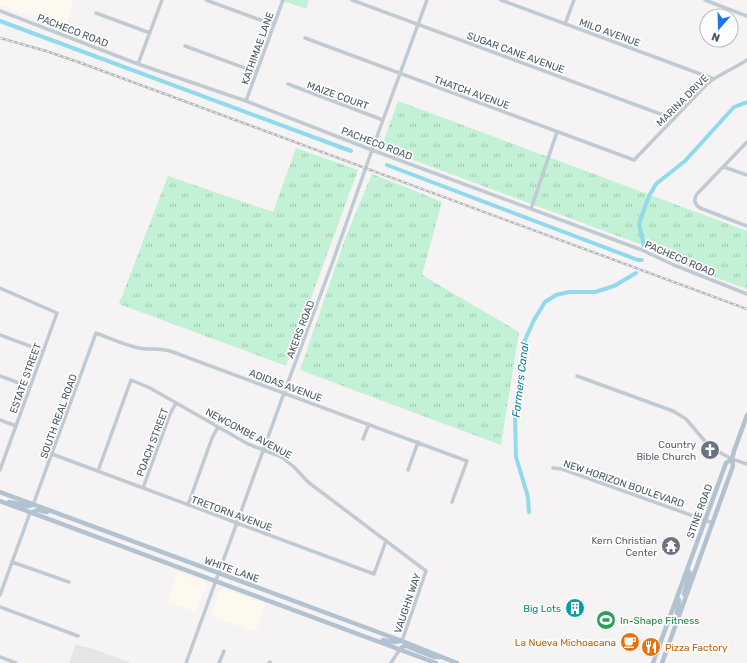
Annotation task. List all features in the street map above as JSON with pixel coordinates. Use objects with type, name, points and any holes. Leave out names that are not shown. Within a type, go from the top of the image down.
[{"type":"main road","name":"STINE ROAD","points":[[662,663],[733,466],[732,458],[747,415]]},
{"type":"main road","name":"STINE ROAD","points":[[655,662],[726,463],[732,458]]},
{"type":"main road","name":"WHITE LANE","points":[[0,492],[402,641],[457,663]]},
{"type":"main road","name":"WHITE LANE","points":[[0,500],[436,663]]},
{"type":"main road","points":[[0,500],[28,506],[33,504]]},
{"type":"main road","points":[[30,512],[38,510],[66,517]]},
{"type":"main road","points":[[684,600],[684,592],[690,574],[687,570]]},
{"type":"main road","points":[[673,632],[679,603],[677,598]]},
{"type":"main road","points":[[368,637],[394,642],[402,641]]},
{"type":"main road","points":[[400,649],[406,646],[434,657],[443,657]]},
{"type":"street","points":[[138,64],[162,0]]},
{"type":"street","points":[[206,0],[274,25]]},
{"type":"street","name":"KATHIMAE LANE","points":[[246,101],[283,0]]},
{"type":"street","name":"SUGAR CANE AVENUE","points":[[352,0],[674,119]]},
{"type":"street","name":"AKERS ROAD","points":[[186,663],[427,0]]},
{"type":"street","name":"MILO AVENUE","points":[[501,0],[714,79]]},
{"type":"street","points":[[566,24],[574,0]]},
{"type":"street","points":[[705,0],[747,16]]},
{"type":"street","name":"PACHECO ROAD","points":[[0,11],[138,64],[246,101],[372,150],[642,250],[674,265],[747,294]]},
{"type":"street","points":[[96,13],[150,33]]},
{"type":"street","name":"THATCH AVENUE","points":[[304,38],[634,160]]},
{"type":"street","points":[[185,46],[256,72]]},
{"type":"street","name":"MARINA DRIVE","points":[[634,160],[708,83],[747,60]]},
{"type":"street","name":"MAIZE COURT","points":[[288,84],[384,120]]},
{"type":"street","points":[[531,209],[557,132]]},
{"type":"street","points":[[747,142],[695,197],[695,202],[698,207],[747,226]]},
{"type":"street","points":[[724,167],[747,175]]},
{"type":"street","name":"ESTATE STREET","points":[[0,288],[57,313],[16,426],[1,462],[0,470]]},
{"type":"street","name":"ADIDAS AVENUE","points":[[96,333],[135,347],[160,349],[173,352],[467,461],[452,502]]},
{"type":"street","name":"SOUTH REAL ROAD","points":[[33,504],[96,333]]},
{"type":"street","points":[[0,335],[44,351]]},
{"type":"street","points":[[0,376],[30,387]]},
{"type":"street","points":[[577,376],[673,411],[686,419],[710,446],[747,464]]},
{"type":"street","name":"NEWCOMBE AVENUE","points":[[98,471],[131,380],[150,388],[248,444],[277,455],[289,462],[308,482],[426,571]]},
{"type":"street","name":"POACH STREET","points":[[143,488],[170,414],[176,403]]},
{"type":"street","points":[[0,420],[16,426]]},
{"type":"street","points":[[363,439],[369,424]]},
{"type":"street","points":[[188,505],[212,438],[218,427]]},
{"type":"street","points":[[408,470],[418,442]]},
{"type":"street","name":"TRETORN AVENUE","points":[[52,454],[374,574],[386,541]]},
{"type":"street","name":"NEW HORIZON BOULEVARD","points":[[553,468],[562,469],[713,523]]},
{"type":"street","points":[[0,595],[30,512]]},
{"type":"street","points":[[12,562],[69,582]]},
{"type":"street","name":"VAUGHN WAY","points":[[402,641],[426,571]]},
{"type":"street","points":[[0,607],[78,636]]},
{"type":"street","points":[[391,663],[400,649]]},
{"type":"street","points":[[219,663],[224,651]]},
{"type":"street","points":[[0,657],[16,663]]},
{"type":"shaded area","points":[[0,0],[74,0],[64,28],[0,5]]},
{"type":"shaded area","points":[[178,572],[207,583],[196,612],[167,601]]},
{"type":"shaded area","points":[[222,589],[266,604],[255,632],[211,616]]},
{"type":"shaded area","points":[[76,644],[88,647],[131,663],[69,663]]},
{"type":"green space","points":[[278,0],[309,0],[306,9]]},
{"type":"green space","points":[[398,101],[747,231],[747,289],[674,262],[653,249],[381,148]]},
{"type":"green space","points":[[296,148],[358,170],[286,366],[119,304],[168,176],[273,212]]},
{"type":"green space","points":[[372,174],[442,202],[422,275],[519,332],[501,445],[300,370],[345,239]]},
{"type":"waterway","points":[[0,21],[351,151]]},
{"type":"waterway","name":"Farmers Canal","points":[[644,246],[639,224],[649,196],[656,184],[685,161],[734,107],[747,102]]},
{"type":"waterway","points":[[387,165],[638,260],[642,260]]},
{"type":"waterway","name":"Farmers Canal","points":[[529,512],[528,497],[516,457],[515,416],[525,340],[534,320],[545,302],[556,295],[569,292],[595,292],[614,286],[636,273]]},
{"type":"railway","points":[[0,38],[81,63],[747,309]]},
{"type":"place","name":"Country Bible Church","points":[[710,450]]},
{"type":"place","name":"Kern Christian Center","points":[[671,546]]},
{"type":"place","name":"Big Lots","points":[[575,608]]},
{"type":"place","name":"In-Shape Fitness","points":[[606,620]]},
{"type":"place","name":"La Nueva Michoacana","points":[[630,642]]},
{"type":"place","name":"Pizza Factory","points":[[651,647]]}]
